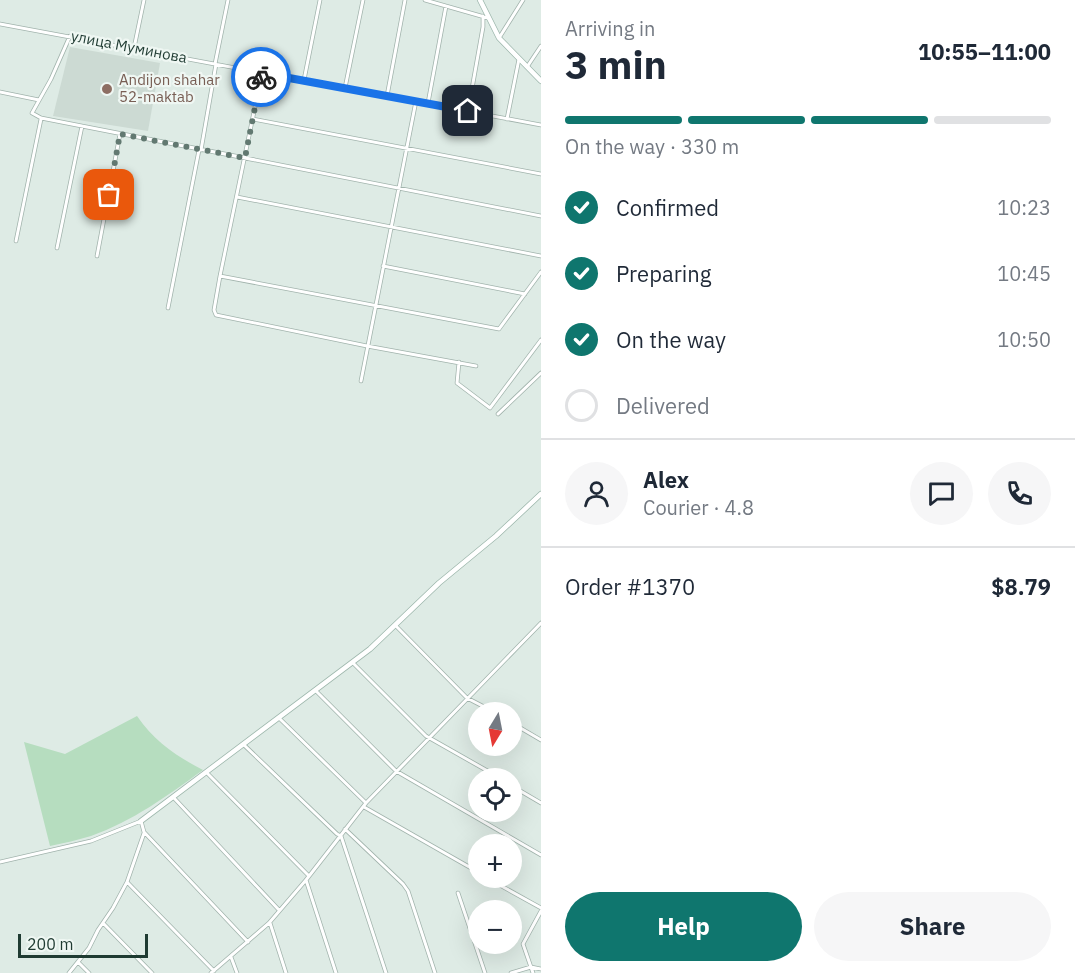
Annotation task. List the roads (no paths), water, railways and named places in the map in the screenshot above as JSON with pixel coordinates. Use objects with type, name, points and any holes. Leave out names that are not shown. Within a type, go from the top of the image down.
[{"type":"street","points":[[134,48],[144,0]]},
{"type":"street","points":[[168,308],[228,0]]},
{"type":"street","points":[[304,80],[320,0]]},
{"type":"street","points":[[345,88],[363,0]]},
{"type":"street","points":[[387,96],[405,0]]},
{"type":"street","points":[[425,0],[486,17]]},
{"type":"street","points":[[480,0],[486,17],[499,38],[541,81]]},
{"type":"street","points":[[499,38],[523,0]]},
{"type":"street","points":[[428,103],[446,6]]},
{"type":"street","points":[[468,111],[486,17]]},
{"type":"street","name":"улица Муминова","points":[[0,24],[541,125]]},
{"type":"street","points":[[70,36],[51,79],[32,113],[41,118],[541,216]]},
{"type":"street","points":[[527,67],[541,46]]},
{"type":"street","points":[[507,119],[519,59]]},
{"type":"street","points":[[262,73],[220,276],[214,310],[216,315],[476,366]]},
{"type":"street","points":[[0,92],[39,100]]},
{"type":"street","points":[[361,381],[416,101]]},
{"type":"street","points":[[16,240],[41,118]]},
{"type":"street","points":[[253,118],[541,174]]},
{"type":"street","points":[[57,248],[82,126]]},
{"type":"street","points":[[97,256],[120,134]]},
{"type":"street","points":[[237,197],[541,256]]},
{"type":"street","points":[[383,266],[525,294]]},
{"type":"street","points":[[220,276],[499,329],[541,272]]},
{"type":"street","points":[[459,362],[457,383],[490,408],[541,340]]},
{"type":"street","points":[[498,414],[541,373]]},
{"type":"street","points":[[0,862],[91,841],[141,821],[353,663],[396,626],[439,583],[496,536],[541,494]]},
{"type":"street","points":[[127,882],[212,972],[269,923],[365,805],[541,623]]},
{"type":"street","points":[[396,626],[467,698],[475,702]]},
{"type":"street","points":[[353,663],[426,736],[483,768]]},
{"type":"street","points":[[315,690],[396,771],[541,855]]},
{"type":"street","points":[[279,718],[365,805],[468,866]]},
{"type":"street","points":[[522,729],[541,740]]},
{"type":"street","points":[[244,745],[341,836],[386,973]]},
{"type":"street","points":[[207,773],[309,876]]},
{"type":"street","points":[[522,792],[541,803]]},
{"type":"street","points":[[174,798],[279,910]]},
{"type":"street","points":[[141,821],[144,832],[248,942]]},
{"type":"street","points":[[345,829],[408,891],[435,973]]},
{"type":"street","points":[[69,973],[89,948],[127,882],[144,832]]},
{"type":"street","points":[[306,880],[336,973]]},
{"type":"street","points":[[504,888],[541,911],[523,944],[533,973]]},
{"type":"street","points":[[458,893],[485,973]]},
{"type":"street","points":[[103,923],[152,973]]},
{"type":"street","points":[[269,923],[286,973]]},
{"type":"street","points":[[231,957],[237,973]]},
{"type":"street","points":[[78,962],[89,973]]},
{"type":"street","points":[[511,973],[531,967],[541,969]]},
{"type":"place","name":"Andijon shahar 52-maktab","points":[[107,89]]}]
